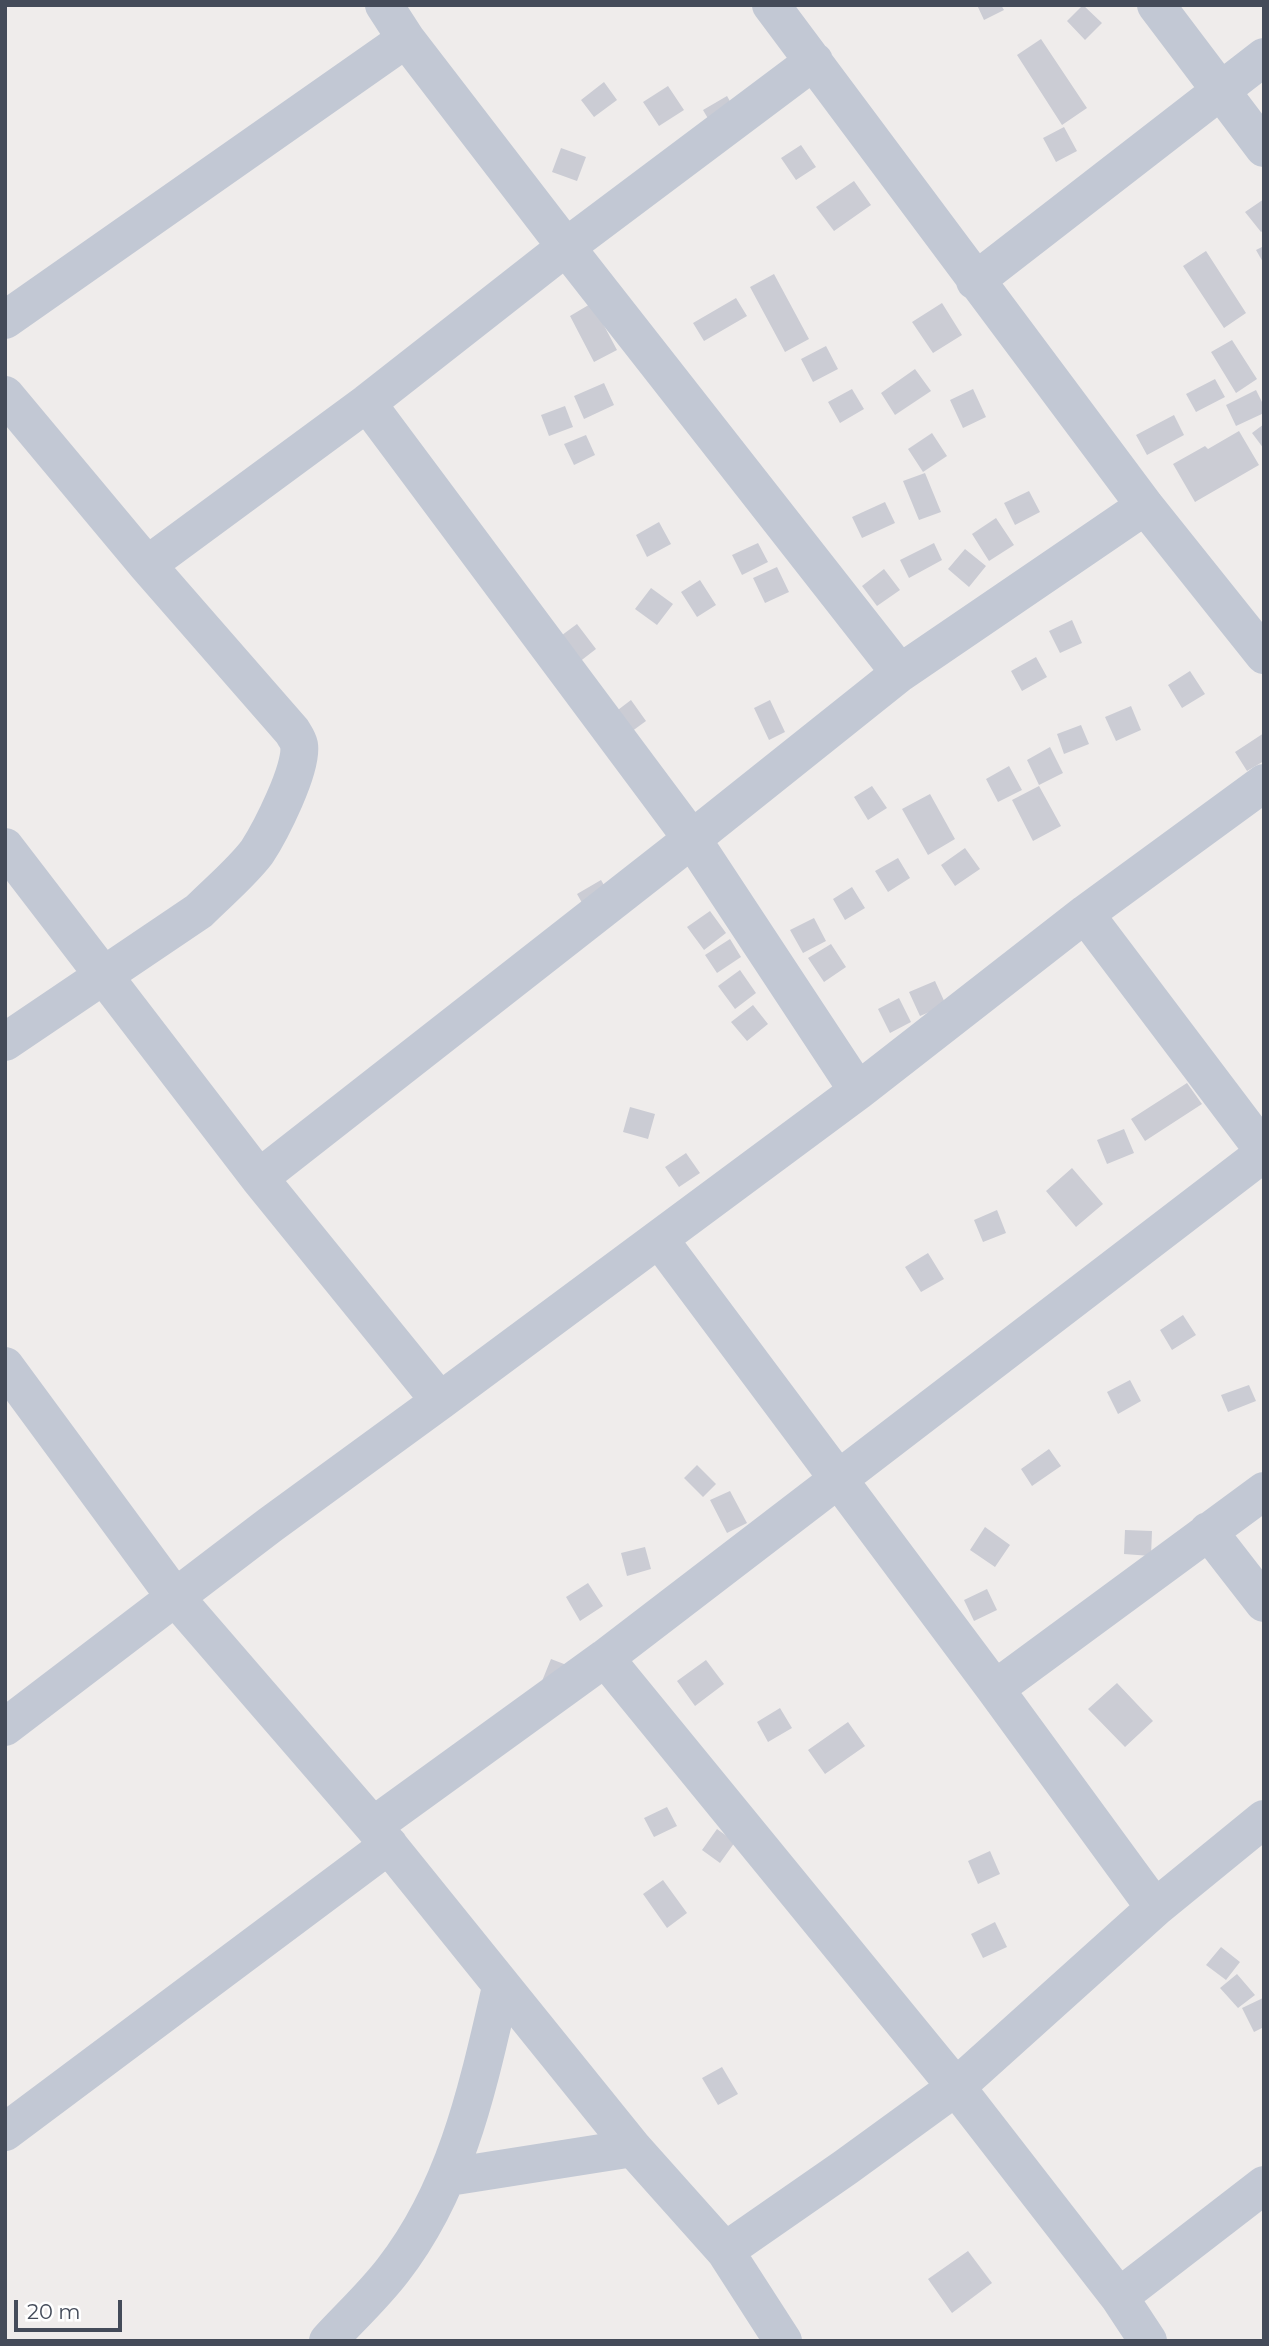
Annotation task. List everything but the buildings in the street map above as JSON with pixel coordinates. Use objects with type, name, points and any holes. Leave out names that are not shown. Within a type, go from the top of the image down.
[{"type":"street","points":[[384,5],[406,38],[566,247],[900,673]]},
{"type":"street","points":[[771,5],[1145,506],[1264,655]]},
{"type":"street","points":[[1156,5],[1264,148]]},
{"type":"street","points":[[5,320],[406,38]]},
{"type":"street","points":[[975,281],[1264,57]]},
{"type":"street","points":[[147,565],[367,404],[566,247],[814,61]]},
{"type":"street","points":[[5,395],[147,565],[292,731],[299,743],[300,755],[282,806],[256,852],[199,911],[5,1042]]},
{"type":"street","points":[[367,404],[692,839],[858,1091]]},
{"type":"street","points":[[259,1178],[900,673],[1145,506]]},
{"type":"street","points":[[5,1727],[174,1597],[858,1091],[1085,914],[1264,783]]},
{"type":"street","points":[[5,847],[259,1178],[440,1401]]},
{"type":"street","points":[[5,2133],[605,1658],[1264,1152],[1085,914]]},
{"type":"street","points":[[659,1239],[995,1689],[1155,1909]]},
{"type":"street","points":[[5,1366],[174,1597],[381,1836],[633,2148],[725,2251],[783,2341]]},
{"type":"street","points":[[995,1689],[1264,1491]]},
{"type":"street","points":[[1208,1531],[1264,1602]]},
{"type":"street","points":[[605,1658],[956,2087],[1119,2297],[1148,2341]]},
{"type":"street","points":[[725,2251],[836,2175],[956,2087],[1155,1909],[1264,1819]]},
{"type":"street","points":[[328,2341],[393,2270],[449,2177],[473,2107],[501,1987]]},
{"type":"street","points":[[449,2177],[633,2148]]},
{"type":"street","points":[[1119,2297],[1264,2185]]}]
